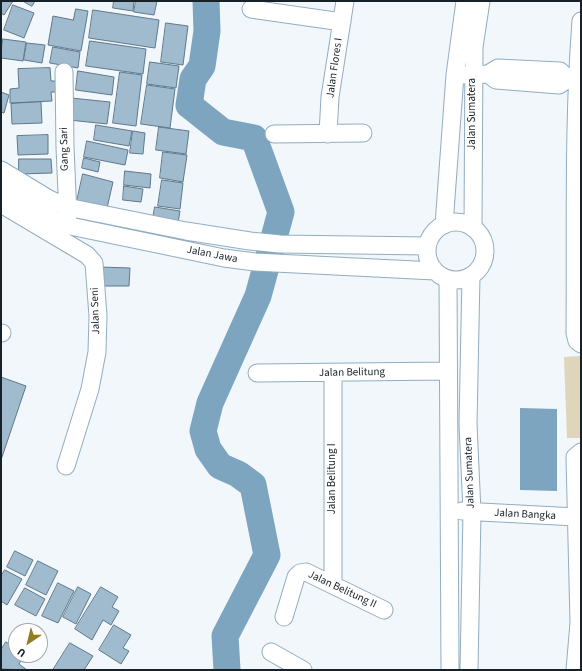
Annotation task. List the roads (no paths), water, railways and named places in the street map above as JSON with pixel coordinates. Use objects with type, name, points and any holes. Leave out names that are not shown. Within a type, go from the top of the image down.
[{"type":"street","name":"Jalan Flores I","points":[[328,134],[330,97],[345,1]]},
{"type":"street","name":"Jalan Sumatera","points":[[444,225],[455,75],[465,1]]},
{"type":"street","name":"Jalan Sumatera","points":[[473,228],[481,74],[474,47],[481,1]]},
{"type":"street","points":[[251,9],[342,22]]},
{"type":"street","points":[[578,338],[578,136],[572,79],[581,22]]},
{"type":"street","name":"Gang Sari","points":[[64,72],[67,207],[70,226]]},
{"type":"street","points":[[455,75],[481,74],[496,80],[559,85],[572,79]]},
{"type":"street","points":[[274,134],[363,133]]},
{"type":"street","name":"Jalan Jawa","points":[[1,170],[49,199],[67,207],[186,231],[280,244],[427,246]]},
{"type":"street","name":"Jalan Jawa","points":[[1,189],[54,220],[70,226],[248,261],[441,275]]},
{"type":"street","name":"Jalan Seni","points":[[1,204],[87,255],[94,263],[98,316],[97,352],[90,389],[66,466]]},
{"type":"street","points":[[459,223],[473,228],[482,240],[484,256],[482,264],[471,276],[456,280],[441,275],[428,259],[427,246],[433,233],[444,225],[459,223]]},
{"type":"street","points":[[247,240],[248,261]]},
{"type":"street","name":"Jalan Sumatera","points":[[441,275],[447,371],[450,670]]},
{"type":"street","name":"Jalan Sumatera","points":[[469,670],[472,512],[468,424],[471,276]]},
{"type":"street","name":"Jalan Belitung","points":[[257,373],[447,371]]},
{"type":"street","name":"Jalan Belitung I","points":[[333,373],[333,585]]},
{"type":"street","points":[[575,670],[580,623],[580,555],[576,518],[578,454]]},
{"type":"street","name":"Jalan Bangka","points":[[449,511],[576,518]]},
{"type":"street","name":"Jalan Belitung II","points":[[284,617],[296,577],[300,573],[306,572],[384,610]]},
{"type":"street","points":[[271,652],[303,670]]},
{"type":"water","points":[[520,408],[557,409],[557,491],[520,490]]},
{"type":"waterway","points":[[206,1],[207,31],[202,66],[193,79],[189,105],[223,132],[254,138],[281,212],[258,296],[210,403],[203,431],[208,449],[220,466],[238,474],[253,485],[267,555],[225,636],[227,670]]}]
